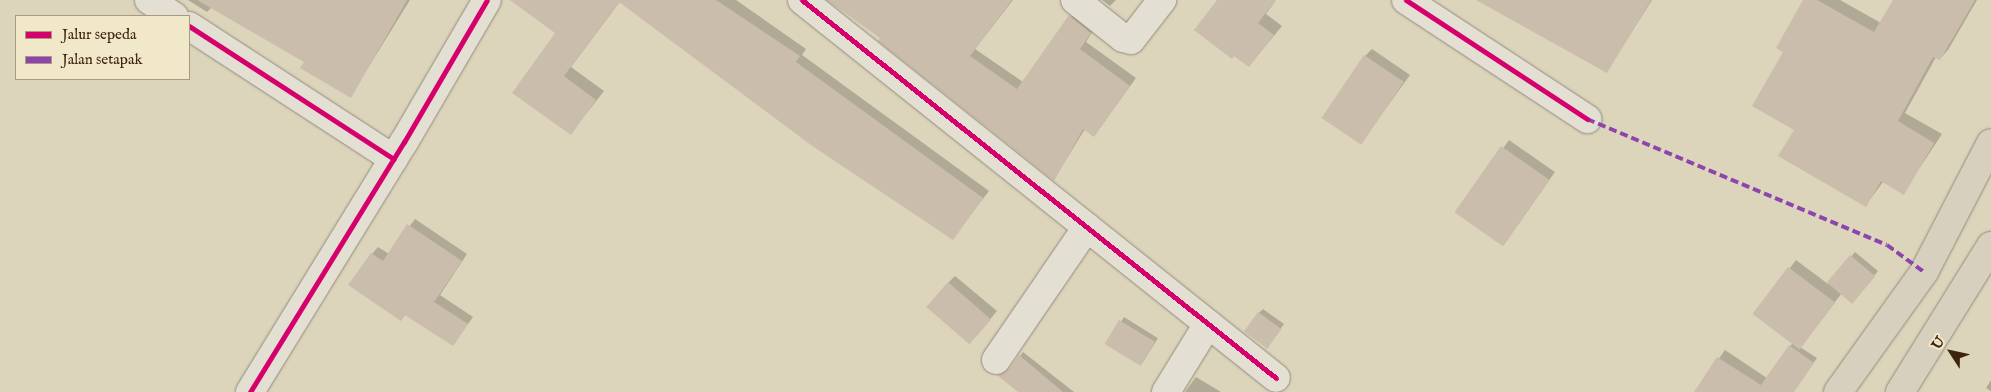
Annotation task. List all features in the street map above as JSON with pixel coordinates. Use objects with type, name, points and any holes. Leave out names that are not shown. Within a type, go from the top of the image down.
[{"type":"highway","points":[[1838,392],[1924,272],[1991,143]]},
{"type":"highway","points":[[1900,392],[1991,246]]},
{"type":"street","points":[[149,0],[172,15]]},
{"type":"street","points":[[250,392],[394,159],[486,0]]},
{"type":"street","points":[[802,0],[1276,378]]},
{"type":"street","points":[[1075,0],[1123,38],[1131,40],[1162,0]]},
{"type":"street","points":[[1406,0],[1587,120]]},
{"type":"street","points":[[190,27],[394,159]]},
{"type":"street","points":[[996,360],[1087,227]]},
{"type":"street","points":[[1166,392],[1208,324]]},
{"type":"building","points":[[197,0],[407,0],[351,98],[300,68],[304,62]]},
{"type":"building","points":[[510,0],[716,0],[800,56],[796,62],[983,198],[953,240],[811,145],[619,2],[564,76],[596,100],[571,135],[512,93],[555,33]]},
{"type":"building","points":[[827,0],[1012,0],[970,56],[1017,89],[1069,15],[1091,33],[1080,49],[1130,86],[1094,137],[1083,129],[1054,181],[878,41],[880,38]]},
{"type":"building","points":[[1217,0],[1276,0],[1258,23],[1274,35],[1249,67],[1234,56],[1232,59],[1194,30]]},
{"type":"building","points":[[1476,0],[1651,0],[1607,73]]},
{"type":"building","points":[[1803,0],[1817,0],[1874,32],[1893,0],[1975,0],[1940,60],[1933,57],[1898,121],[1934,143],[1904,195],[1881,181],[1866,207],[1778,156],[1794,130],[1752,106],[1783,52],[1776,48]]},
{"type":"building","points":[[1364,55],[1404,82],[1361,145],[1322,118]]},
{"type":"building","points":[[1501,146],[1549,180],[1503,246],[1455,212]]},
{"type":"building","points":[[407,224],[462,261],[434,302],[468,324],[453,346],[405,315],[401,321],[348,285],[371,253],[383,261]]},
{"type":"building","points":[[1850,255],[1875,276],[1852,304],[1827,283]]},
{"type":"building","points":[[1788,267],[1835,303],[1800,350],[1752,314]]},
{"type":"building","points":[[948,282],[991,319],[969,344],[926,307]]},
{"type":"building","points":[[1258,312],[1281,329],[1267,348],[1244,331]]},
{"type":"building","points":[[1119,320],[1155,342],[1141,366],[1105,344]]},
{"type":"building","points":[[1789,345],[1814,363],[1794,392],[1694,392],[1717,357],[1761,385]]},
{"type":"building","points":[[1019,355],[1063,392],[1018,392],[997,375],[1009,369]]},
{"type":"marked path","points":[[1587,119],[1887,245],[1924,272]]},
{"type":"cycle path","points":[[250,392],[404,142],[487,0]]},
{"type":"cycle path","points":[[802,0],[1276,378]]},
{"type":"cycle path","points":[[1406,0],[1587,119]]},
{"type":"cycle path","points":[[190,27],[394,159]]}]
